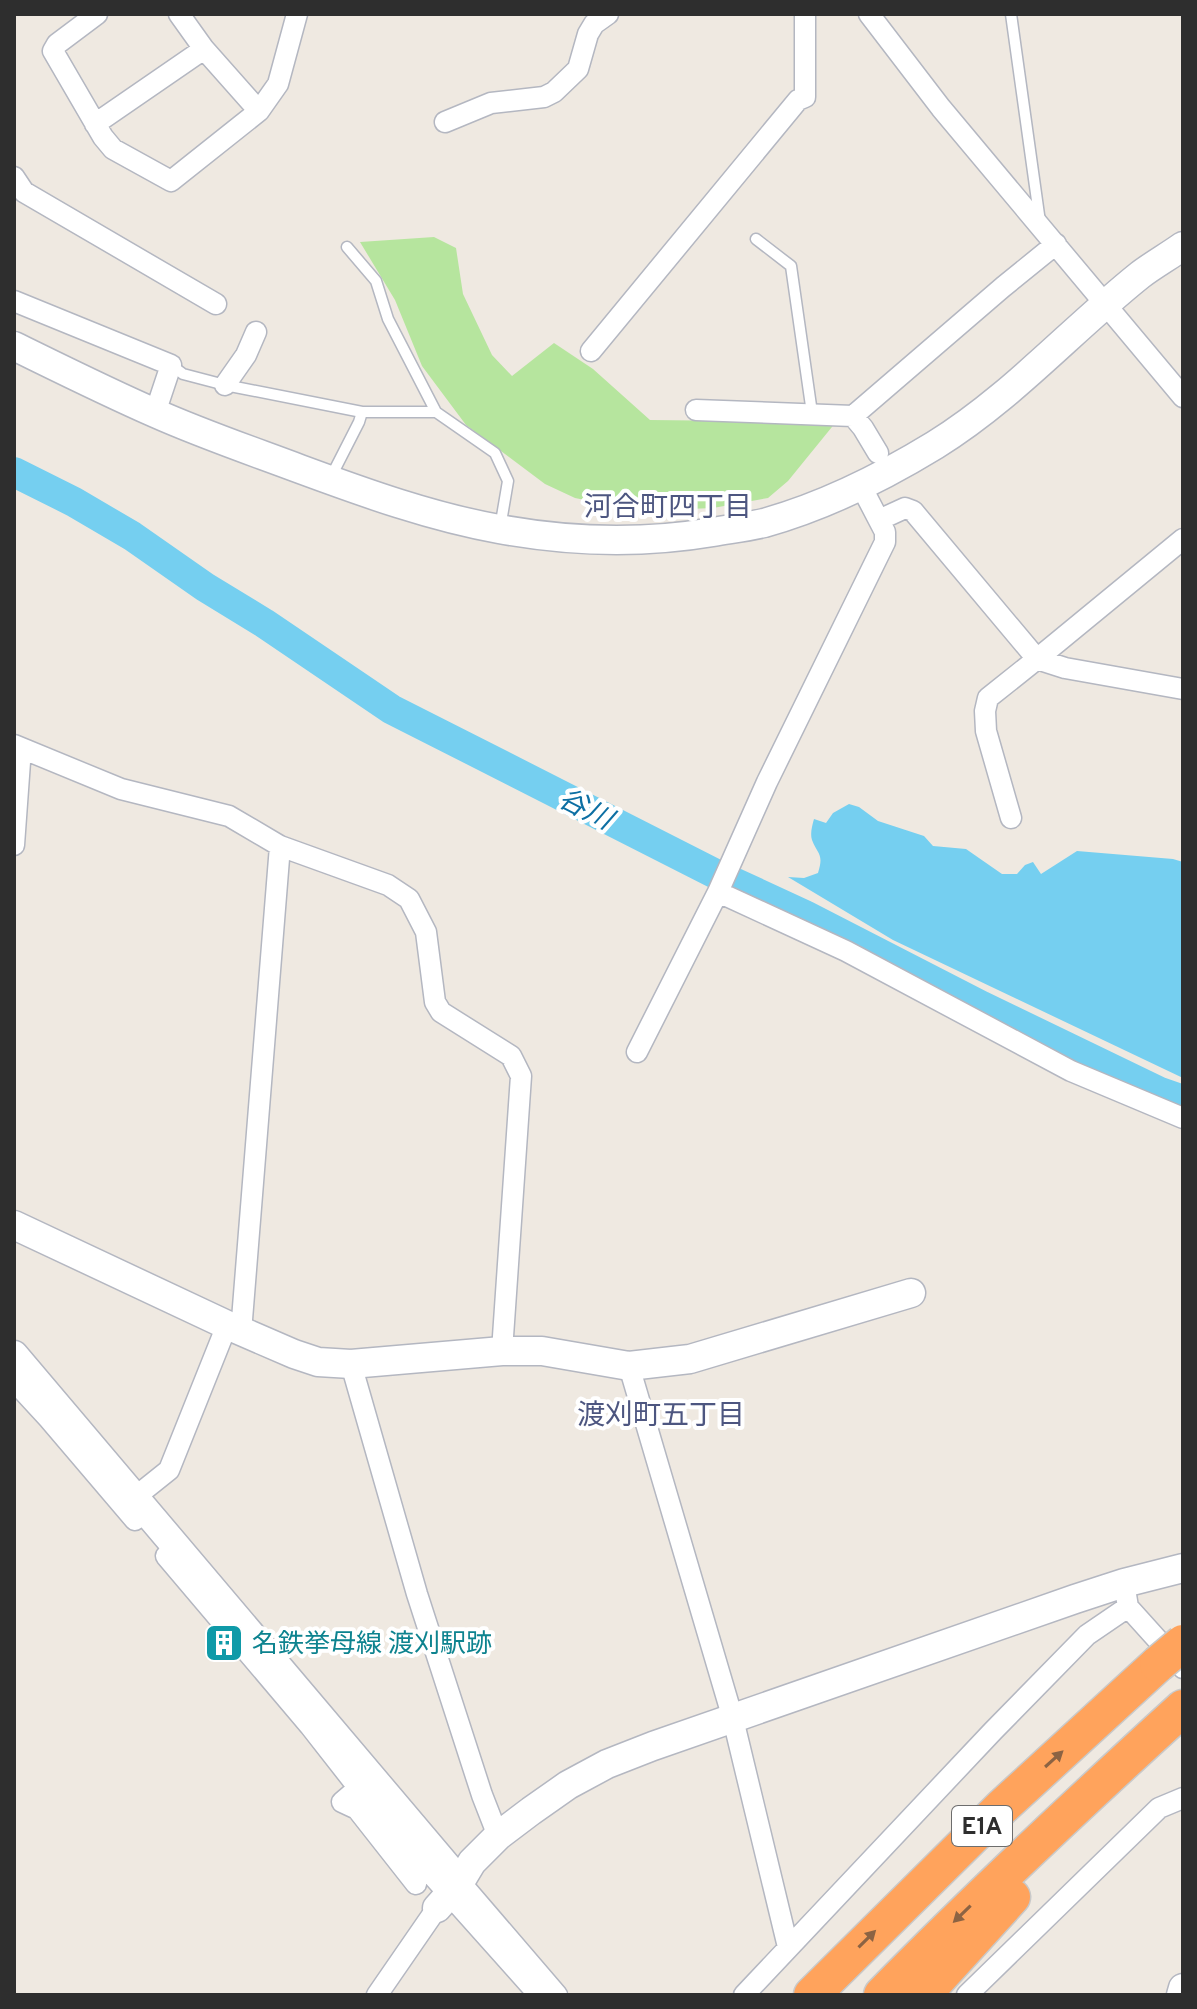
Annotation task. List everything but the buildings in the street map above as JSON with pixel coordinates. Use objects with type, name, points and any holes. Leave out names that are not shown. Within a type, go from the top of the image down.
[{"type":"highway","name":"E1A","points":[[812,1995],[1002,1807],[1175,1658]]},
{"type":"highway","name":"E1A","points":[[882,1995],[1029,1850],[1183,1709]]},
{"type":"highway","points":[[923,1995],[1183,1709]]},
{"type":"street","points":[[97,14],[57,44],[53,51],[113,149],[171,181],[259,111],[278,84],[297,14]]},
{"type":"street","points":[[179,14],[204,49],[259,111]]},
{"type":"street","points":[[445,122],[491,103],[544,97],[554,92],[578,69],[588,34],[594,24],[608,14]]},
{"type":"street","points":[[591,351],[798,100],[805,97],[805,14]]},
{"type":"street","points":[[869,14],[941,108],[1183,397]]},
{"type":"street","points":[[95,124],[204,49]]},
{"type":"street","points":[[14,177],[24,192],[216,304]]},
{"type":"street","points":[[696,410],[853,416],[1056,244]]},
{"type":"street","points":[[14,346],[211,436],[348,487],[447,517],[500,529],[558,537],[655,540],[762,523],[811,508],[861,486],[926,450],[980,414],[1142,274],[1183,246]]},
{"type":"street","points":[[14,301],[171,365],[155,413]]},
{"type":"street","points":[[225,385],[246,355],[256,332]]},
{"type":"street","points":[[853,416],[878,453]]},
{"type":"street","points":[[637,1052],[722,883],[767,782],[885,542],[885,532],[861,486]]},
{"type":"street","points":[[879,520],[905,508],[913,511],[1037,659],[1065,668],[1183,689]]},
{"type":"street","points":[[1011,818],[986,731],[988,698],[1183,539]]},
{"type":"street","points":[[14,845],[18,747],[121,789],[229,816],[280,846],[388,885],[409,899],[426,932],[435,1002],[441,1012],[511,1056],[521,1076],[502,1351]]},
{"type":"street","points":[[134,1498],[169,1470],[234,1328],[280,846]]},
{"type":"street","points":[[722,883],[1071,1071],[1183,1118]]},
{"type":"street","points":[[14,1225],[234,1328],[318,1362],[351,1364],[502,1351],[542,1351],[629,1366],[690,1359],[911,1293]]},
{"type":"street","points":[[14,1355],[365,1782],[449,1895],[539,1995]]},
{"type":"street","points":[[351,1364],[417,1594],[498,1836]]},
{"type":"street","points":[[629,1366],[733,1719],[788,1947]]},
{"type":"street","points":[[14,1381],[310,1726],[365,1782]]},
{"type":"street","points":[[377,1995],[472,1862],[498,1836],[568,1785],[607,1764],[733,1719],[1126,1595],[1183,1568]]},
{"type":"street","points":[[1126,1595],[1175,1658]]},
{"type":"street","points":[[744,1995],[1126,1595]]},
{"type":"street","points":[[365,1782],[342,1802],[357,1809],[416,1884]]},
{"type":"street","points":[[967,1995],[1159,1808],[1183,1798]]},
{"type":"street","points":[[449,1895],[557,1995]]},
{"type":"street","points":[[1181,1995],[1183,1988]]},
{"type":"lane","points":[[1011,14],[1040,226]]},
{"type":"lane","points":[[756,239],[791,266],[812,413]]},
{"type":"lane","points":[[347,247],[376,281],[388,319],[436,412],[495,453],[508,481],[500,529]]},
{"type":"lane","points":[[171,365],[183,374],[225,385],[362,412],[436,412]]},
{"type":"lane","points":[[334,471],[362,412]]},
{"type":"green space","points":[[434,237],[456,248],[463,294],[492,355],[512,376],[554,343],[593,369],[650,420],[836,422],[788,481],[768,498],[713,508],[639,511],[575,498],[545,484],[466,425],[422,366],[395,300],[360,242]]},
{"type":"water","points":[[849,804],[859,807],[878,821],[924,836],[933,846],[966,849],[1002,874],[1017,874],[1033,862],[1041,874],[1077,851],[1183,862],[1183,1078],[893,940],[788,877],[804,878],[818,873],[820,858],[811,835],[814,819],[826,823],[833,813]]},
{"type":"waterway","name":"谷川","points":[[14,472],[132,536],[391,709],[982,1006],[1160,1092],[1183,1100]]},
{"type":"place","name":"名鉄挙母線 渡刈駅跡","points":[[224,1643]]},
{"type":"district","name":"河合町四丁目","points":[[668,506]]},
{"type":"district","name":"渡刈町五丁目","points":[[661,1414]]}]
